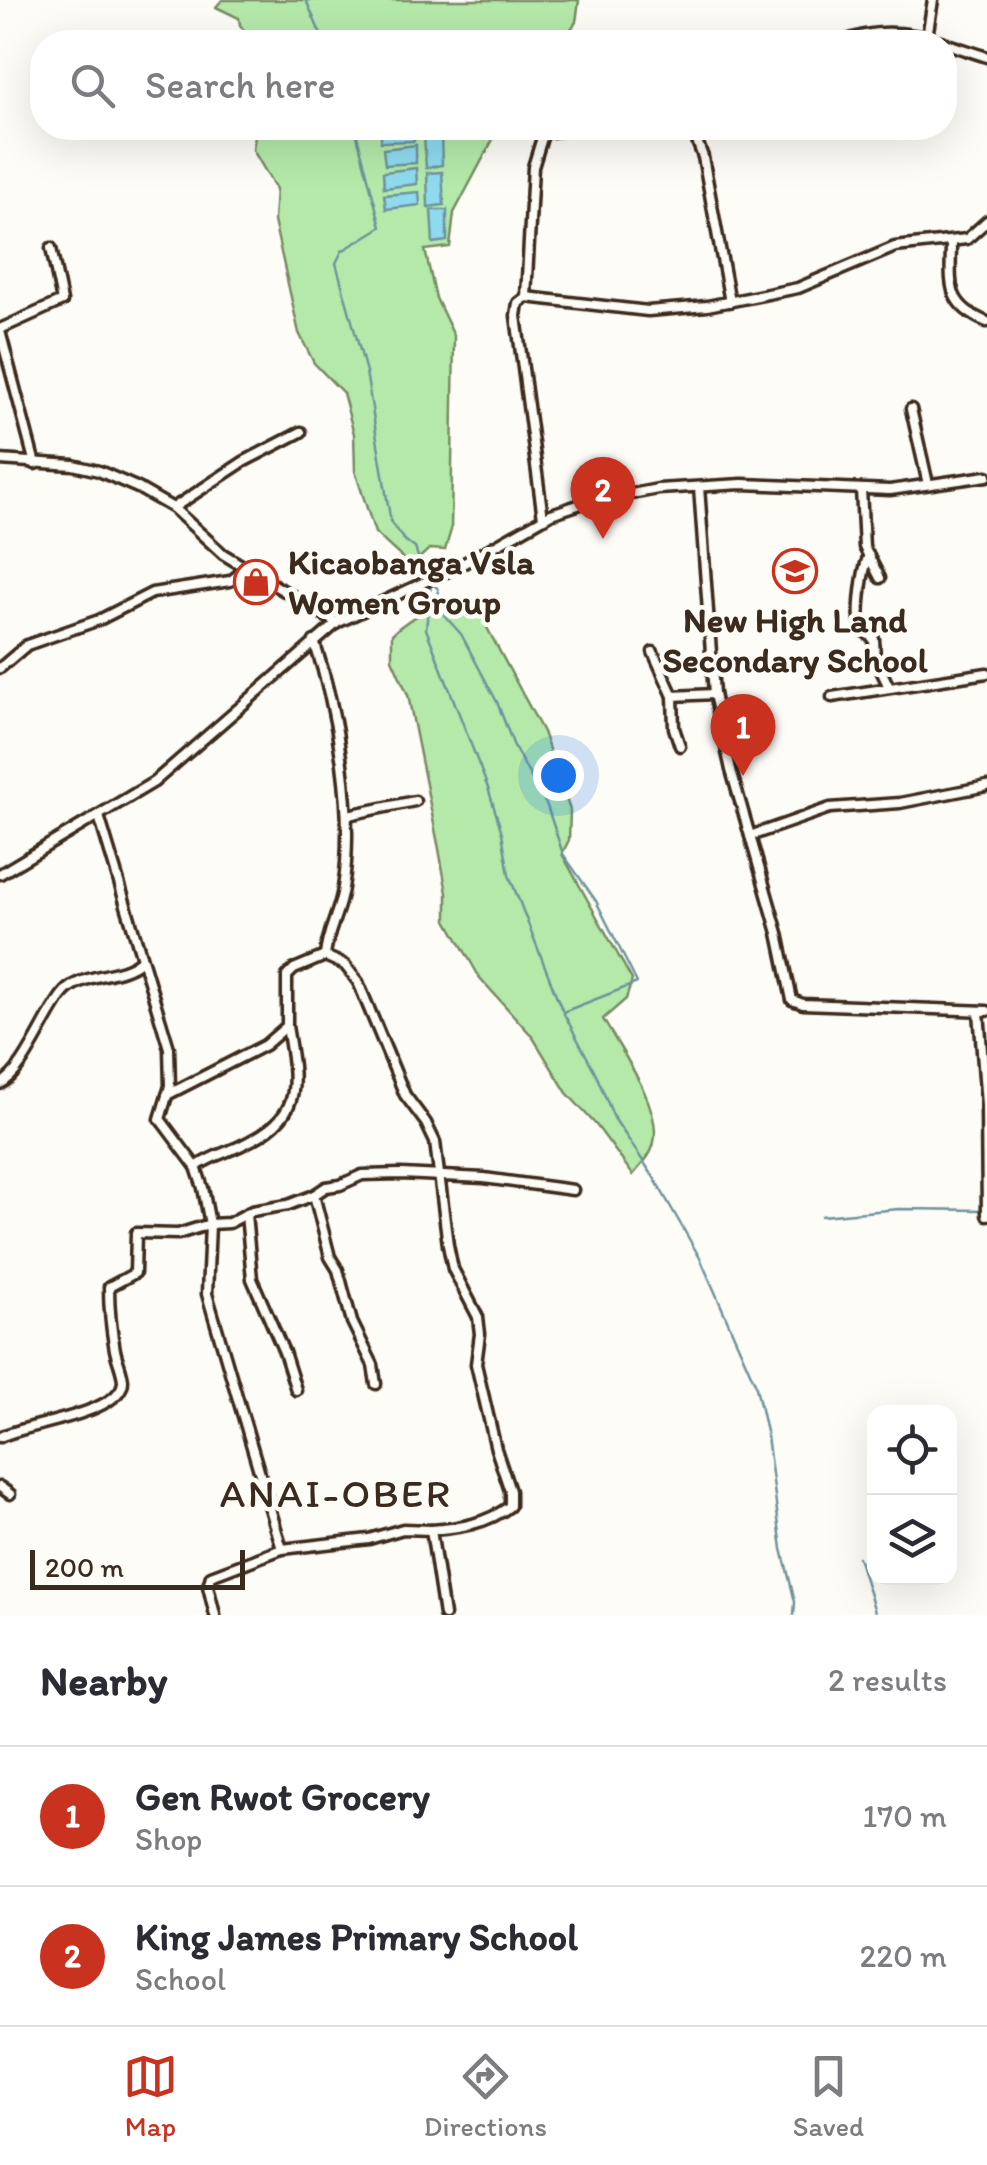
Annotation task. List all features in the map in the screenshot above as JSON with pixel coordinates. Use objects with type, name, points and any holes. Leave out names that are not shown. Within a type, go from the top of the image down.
[{"type":"street","points":[[927,30],[933,0]]},
{"type":"street","points":[[957,47],[987,57]]},
{"type":"street","points":[[541,140],[533,167],[526,297],[517,306],[516,327],[543,518]]},
{"type":"street","points":[[697,140],[704,157],[730,302]]},
{"type":"street","points":[[526,297],[654,311],[730,302],[798,288],[894,247],[950,242],[976,234],[987,221]]},
{"type":"street","points":[[976,234],[984,242]]},
{"type":"street","points":[[950,242],[954,296],[966,312],[987,322]]},
{"type":"street","points":[[35,464],[0,330],[62,301],[51,248]]},
{"type":"street","points":[[911,409],[928,484]]},
{"type":"street","points":[[174,508],[244,462],[301,432]]},
{"type":"street","points":[[0,460],[98,471],[174,508],[222,554],[337,623]]},
{"type":"street","points":[[0,874],[154,782],[337,623],[459,566],[543,518],[584,502],[658,490],[774,485],[890,490],[987,476]]},
{"type":"street","points":[[699,487],[714,694],[792,1000],[803,1004],[983,1011],[987,1215]]},
{"type":"street","points":[[861,489],[864,546],[880,578]]},
{"type":"street","points":[[869,556],[864,568],[862,628],[874,640],[875,658],[889,687]]},
{"type":"street","points":[[0,668],[27,645],[99,620],[152,593],[230,581],[247,569]]},
{"type":"street","points":[[314,641],[330,696],[348,816],[343,892],[330,924],[325,956]]},
{"type":"street","points":[[653,652],[673,696],[674,728],[680,746]]},
{"type":"street","points":[[832,696],[987,673]]},
{"type":"street","points":[[673,696],[714,694]]},
{"type":"street","points":[[750,836],[830,808],[883,805],[987,786]]},
{"type":"street","points":[[348,816],[415,802]]},
{"type":"street","points":[[98,816],[169,1048],[168,1095],[160,1119],[196,1167],[210,1224],[206,1294],[282,1549]]},
{"type":"street","points":[[196,1167],[260,1135],[292,1103],[295,1078],[287,1026],[288,976],[325,956],[345,965],[358,982],[406,1094],[435,1142],[453,1269],[480,1325],[476,1364],[511,1500],[510,1506],[482,1522],[431,1530],[403,1528],[369,1540],[282,1549],[211,1576],[208,1586],[215,1615]]},
{"type":"street","points":[[0,1084],[18,1070],[64,991],[79,982],[130,968],[140,960]]},
{"type":"street","points":[[168,1095],[266,1045],[287,1026]]},
{"type":"street","points":[[0,1437],[69,1418],[117,1396],[123,1385],[110,1316],[109,1287],[135,1274],[136,1233],[178,1234],[210,1224],[229,1224],[246,1214],[314,1196],[328,1186],[362,1175],[543,1184],[573,1190]]},
{"type":"street","points":[[314,1196],[330,1257],[338,1270],[352,1322],[373,1365],[376,1384]]},
{"type":"street","points":[[246,1214],[252,1279],[296,1390]]},
{"type":"street","points":[[0,1487],[10,1494]]},
{"type":"street","points":[[431,1530],[444,1615]]},
{"type":"green space","points":[[222,0],[579,0],[576,22],[570,30],[244,30],[239,18],[216,7]]},
{"type":"green space","points":[[254,140],[493,140],[454,213],[450,247],[425,250],[436,298],[454,336],[451,530],[445,550],[429,549],[411,566],[375,533],[355,471],[354,434],[343,393],[314,363],[299,333],[274,221],[276,189],[253,150]]},
{"type":"green space","points":[[470,596],[543,732],[570,810],[569,840],[562,854],[632,980],[626,999],[603,1019],[652,1112],[653,1147],[633,1175],[567,1093],[532,1036],[480,978],[447,920],[447,893],[439,849],[408,695],[392,659],[392,634],[428,610]]},
{"type":"water","points":[[424,140],[441,140],[442,165],[426,168]]},
{"type":"water","points":[[416,145],[416,163],[385,165],[383,149]]},
{"type":"water","points":[[416,168],[417,184],[384,188],[383,172]]},
{"type":"water","points":[[442,172],[444,205],[428,207],[427,173]]},
{"type":"water","points":[[419,192],[420,205],[386,209],[384,195]]},
{"type":"water","points":[[431,210],[447,210],[447,241],[433,243]]},
{"type":"waterway","points":[[306,0],[319,30]]},
{"type":"waterway","points":[[358,140],[381,227],[342,251],[336,263],[366,372],[391,523],[415,548],[424,574],[438,589],[443,614],[461,634],[497,702],[515,749],[547,806],[563,854],[596,901],[637,983],[563,1012],[614,1118],[700,1258],[755,1383],[767,1436],[782,1549],[795,1602],[794,1615]]},
{"type":"waterway","points":[[431,583],[426,629],[488,788],[502,833],[509,875],[562,1010]]},
{"type":"waterway","points":[[821,1216],[899,1209],[986,1210]]},
{"type":"waterway","points":[[858,1557],[876,1615]]},
{"type":"place","name":"King James Primary School","points":[[603,539]]},
{"type":"place","name":"New High Land Secondary School","points":[[795,571]]},
{"type":"place","name":"Kicaobanga Vsla Women Group","points":[[256,582]]},
{"type":"place","name":"Gen Rwot Grocery","points":[[743,776]]},
{"type":"district","name":"ANAI-OBER","points":[[336,1493]]}]
